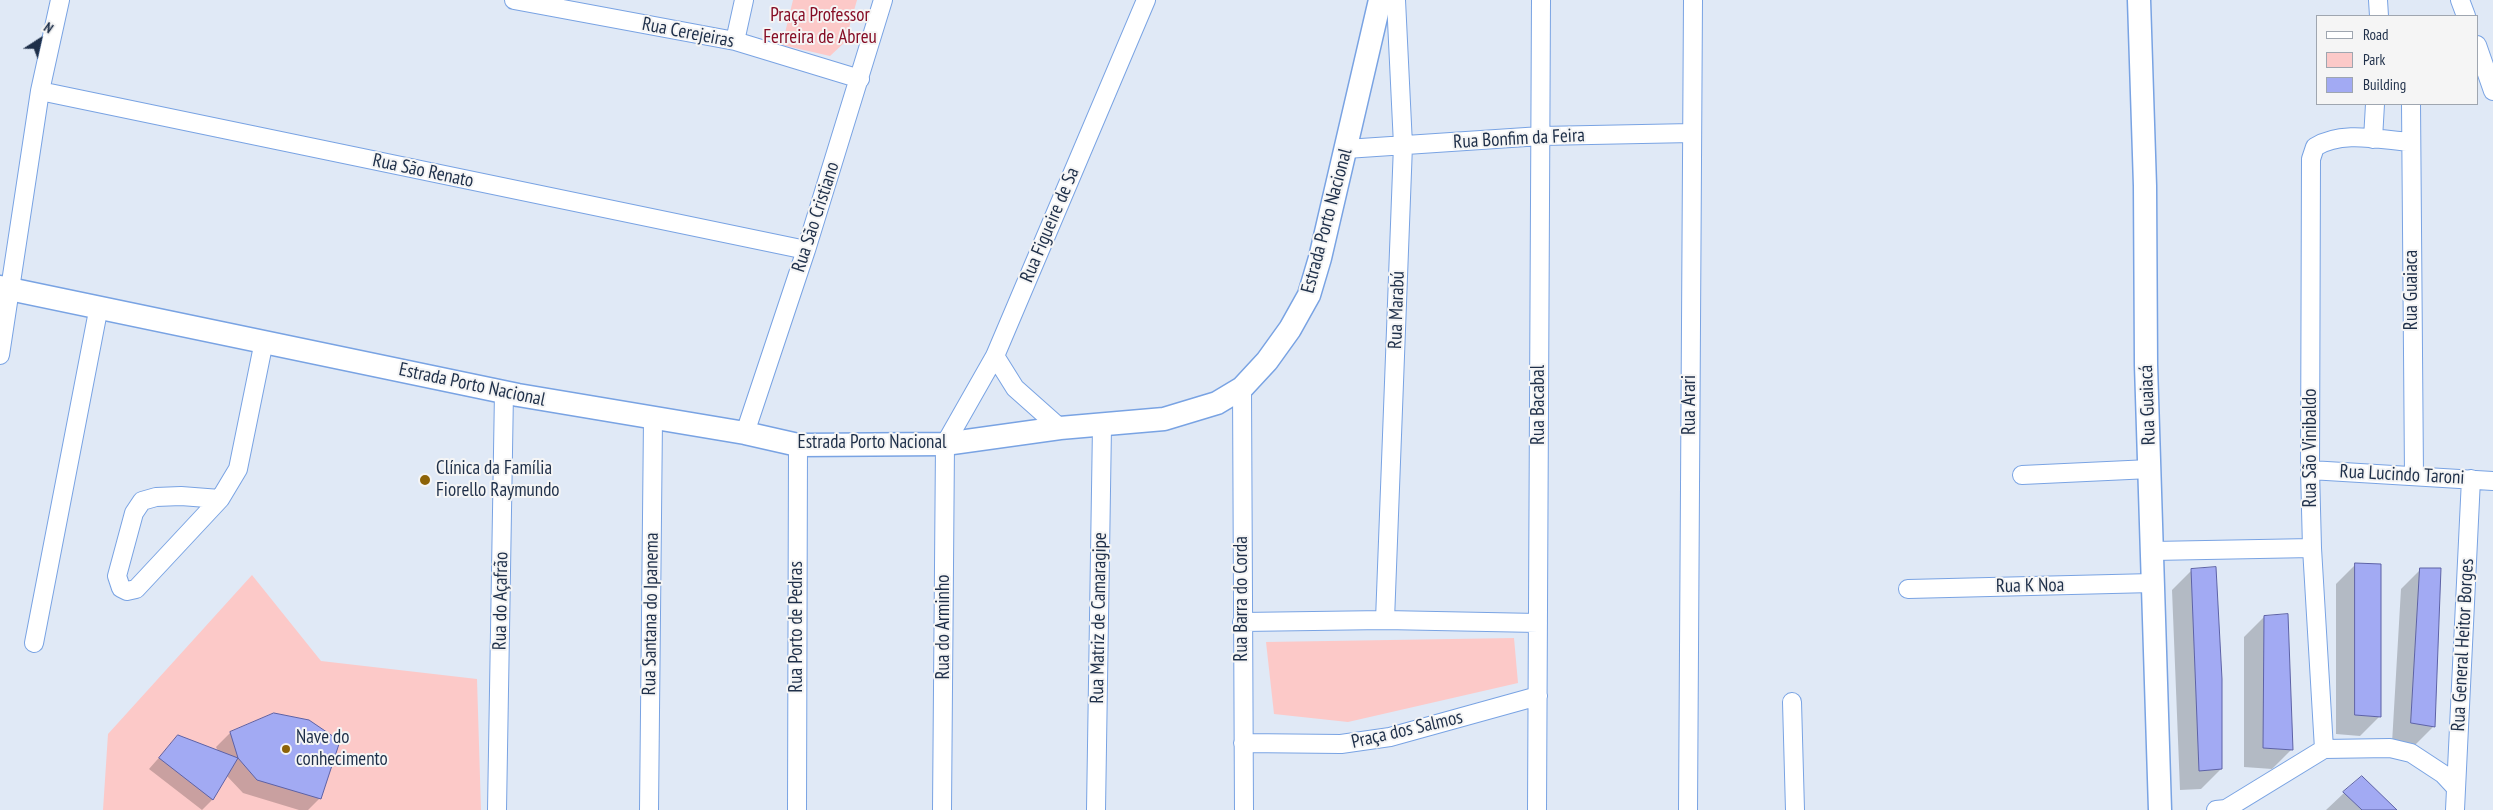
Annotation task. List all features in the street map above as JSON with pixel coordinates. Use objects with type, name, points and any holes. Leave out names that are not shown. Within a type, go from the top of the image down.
[{"type":"street","points":[[0,355],[6,287],[40,91],[60,0]]},
{"type":"street","name":"Rua Cerejeiras","points":[[514,0],[735,42],[860,79]]},
{"type":"street","points":[[735,42],[744,0]]},
{"type":"street","name":"Rua São Cristiano","points":[[745,432],[806,250],[883,0]]},
{"type":"street","name":"Rua Figueire de Sa","points":[[945,444],[995,356],[1146,0]]},
{"type":"street","name":"Estrada Porto Nacional","points":[[6,287],[504,392],[653,419],[745,432],[798,445],[945,444],[1060,428],[1102,426],[1164,418],[1217,403],[1242,388],[1267,361],[1290,329],[1309,294],[1320,258],[1380,0]]},
{"type":"street","name":"Rua Marabú","points":[[1385,620],[1403,145],[1396,0]]},
{"type":"street","name":"Rua Bacabal","points":[[1537,810],[1541,0]]},
{"type":"street","name":"Rua Arari","points":[[1688,810],[1693,0]]},
{"type":"street","name":"Rua Guaiacá","points":[[2138,0],[2145,186],[2146,365],[2160,810]]},
{"type":"street","points":[[2378,0],[2379,15]]},
{"type":"street","points":[[2460,0],[2466,15]]},
{"type":"street","points":[[2478,53],[2493,91]]},
{"type":"street","name":"Rua São Renato","points":[[40,91],[806,250]]},
{"type":"street","points":[[2375,105],[2373,139],[2411,142]]},
{"type":"street","name":"Rua Guaiaca","points":[[2410,105],[2414,476]]},
{"type":"street","name":"Rua Bonfim da Feira","points":[[1346,149],[1541,136],[1692,132]]},
{"type":"street","name":"Rua São Vinibaldo","points":[[2324,749],[2312,548],[2310,470],[2310,174],[2315,147],[2327,140],[2344,137],[2373,139]]},
{"type":"street","points":[[34,643],[99,306]]},
{"type":"street","points":[[220,499],[181,496],[156,497],[142,501],[134,513],[117,576],[120,588],[127,591],[136,590],[220,499],[238,469],[264,341]]},
{"type":"street","points":[[995,356],[1015,388],[1060,428]]},
{"type":"street","name":"Rua Barra do Corda","points":[[1242,388],[1244,810]]},
{"type":"street","name":"Rua do Açafrão","points":[[497,810],[504,392]]},
{"type":"street","name":"Rua Santana do Ipanema","points":[[649,810],[653,419]]},
{"type":"street","name":"Rua Matriz de Camaragipe","points":[[1096,810],[1102,426]]},
{"type":"street","name":"Rua do Arminho","points":[[942,810],[945,444]]},
{"type":"street","name":"Rua Porto de Pedras","points":[[797,810],[798,445]]},
{"type":"street","points":[[2022,475],[2150,469]]},
{"type":"street","name":"Rua Lucindo Taroni","points":[[2310,470],[2493,481]]},
{"type":"street","name":"Rua General Heitor Borges","points":[[2455,810],[2471,480]]},
{"type":"street","points":[[2153,551],[2312,548]]},
{"type":"street","name":"Rua K Noa","points":[[1908,589],[2153,583]]},
{"type":"street","points":[[1242,622],[1385,620],[1538,624]]},
{"type":"street","name":"Praça dos Salmos","points":[[1243,743],[1341,744],[1390,738],[1538,696]]},
{"type":"street","points":[[1792,702],[1795,810]]},
{"type":"street","points":[[2223,810],[2324,749],[2390,748],[2411,753],[2444,774],[2456,788]]},
{"type":"green space","name":"Praça Professor Ferreira de Abreu","points":[[793,0],[857,0],[845,42],[830,56],[782,45]]},
{"type":"green space","points":[[252,575],[321,661],[477,679],[481,810],[103,810],[108,734]]},
{"type":"green space","points":[[1514,638],[1518,683],[1348,722],[1274,714],[1266,642]]},
{"type":"building","points":[[2355,563],[2381,564],[2381,717],[2355,715]]},
{"type":"building","points":[[2216,567],[2222,679],[2222,769],[2199,771],[2191,569]]},
{"type":"building","points":[[2420,568],[2441,568],[2435,727],[2411,723]]},
{"type":"building","points":[[2288,614],[2293,750],[2263,748],[2264,616]]},
{"type":"building","name":"Nave do conhecimento","points":[[274,713],[309,720],[340,741],[321,799],[257,780],[238,758],[230,732]]},
{"type":"building","points":[[178,735],[238,758],[213,800],[159,758]]},
{"type":"building","points":[[2362,776],[2397,810],[2362,810],[2343,792]]},
{"type":"place","name":"Clínica da Família Fiorello Raymundo","points":[[425,480]]},
{"type":"place","name":"Nave do conhecimento","points":[[286,749]]}]
